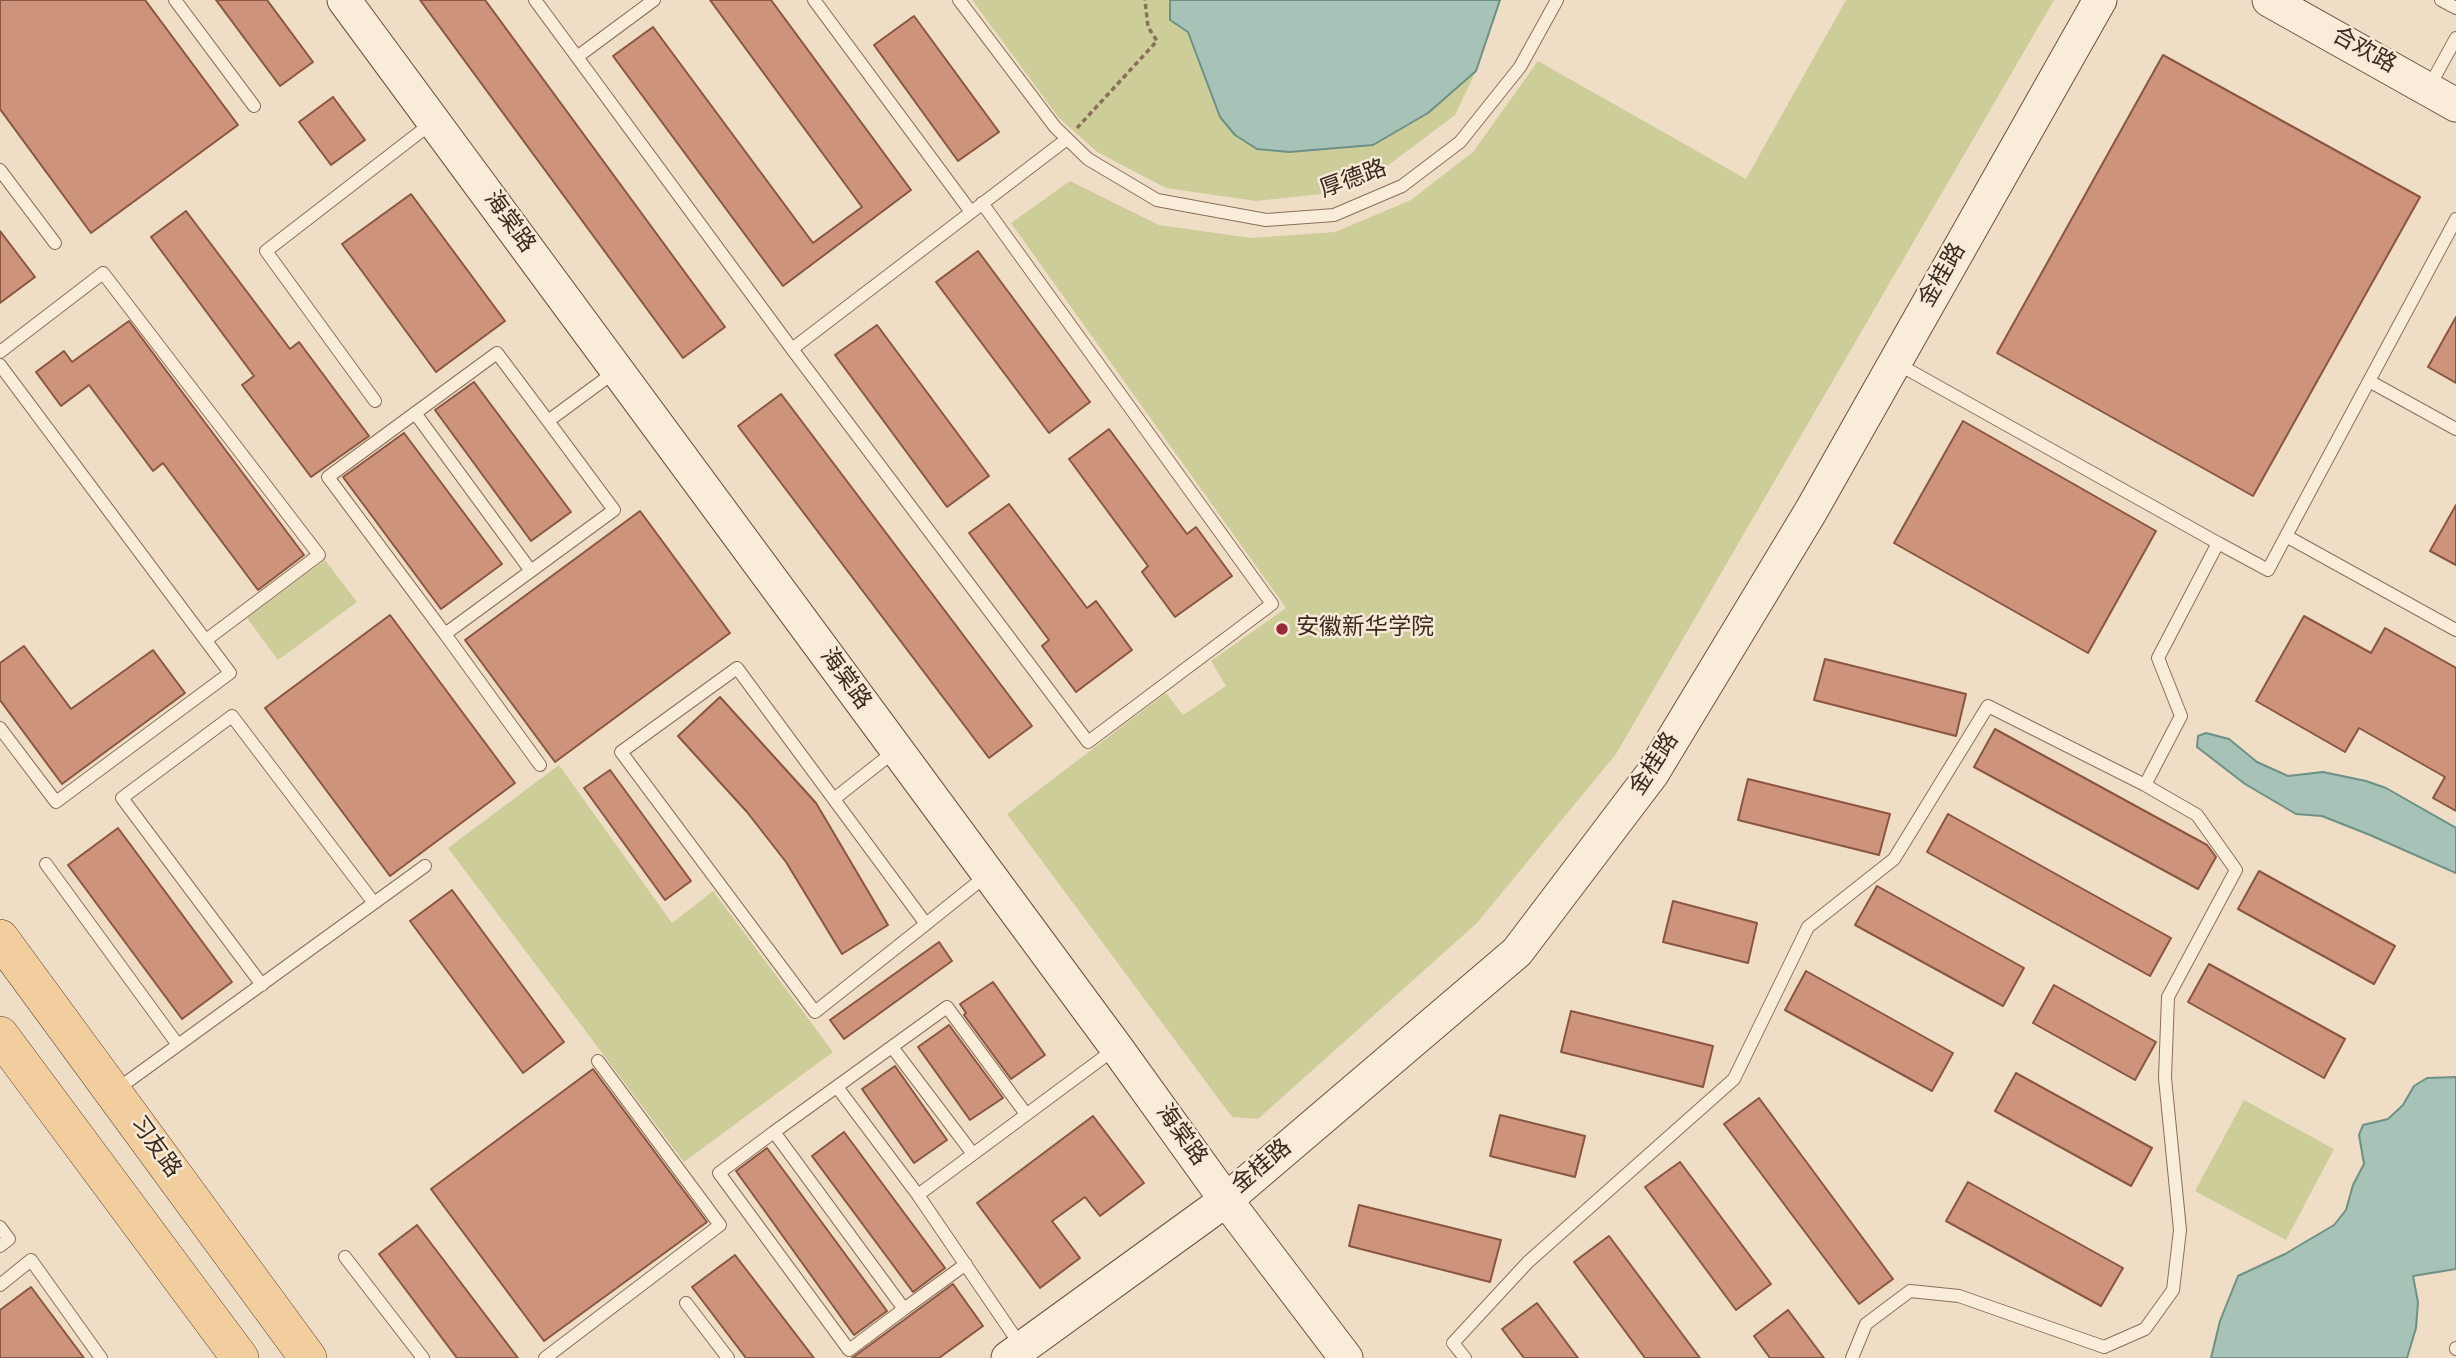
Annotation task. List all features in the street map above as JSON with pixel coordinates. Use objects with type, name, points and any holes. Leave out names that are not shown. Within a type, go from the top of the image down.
[{"type":"main road","name":"习友路","points":[[0,938],[308,1358]]},
{"type":"main road","points":[[0,1035],[240,1358]]},
{"type":"street","name":"海棠路","points":[[344,0],[1226,1199],[1346,1358]]},
{"type":"street","name":"金桂路","points":[[1015,1353],[1226,1199],[1517,952],[1652,774],[1811,511],[2100,0]]},
{"type":"street","name":"合欢路","points":[[2274,1],[2442,97]]},
{"type":"lane","points":[[175,0],[254,106]]},
{"type":"lane","points":[[535,0],[792,349],[1088,742],[1272,604],[982,203]]},
{"type":"lane","points":[[577,57],[654,0]]},
{"type":"lane","points":[[814,0],[971,212]]},
{"type":"lane","name":"厚德路","points":[[959,0],[1055,127],[1088,159],[1157,200],[1266,220],[1334,215],[1402,186],[1460,142],[1520,67],[1557,0]]},
{"type":"lane","points":[[2441,0],[2456,8]]},
{"type":"lane","points":[[2442,97],[2456,38]]},
{"type":"lane","points":[[375,401],[266,251],[433,121]]},
{"type":"lane","points":[[792,349],[1067,139]]},
{"type":"lane","points":[[0,170],[55,243]]},
{"type":"lane","points":[[1895,362],[2267,570],[2456,219]]},
{"type":"lane","points":[[0,352],[103,273],[319,555],[206,640]]},
{"type":"lane","points":[[445,634],[614,510],[497,353],[328,477],[540,765]]},
{"type":"lane","points":[[0,365],[230,673],[56,802],[0,728]]},
{"type":"lane","points":[[548,421],[617,370]]},
{"type":"lane","points":[[2369,381],[2456,429]]},
{"type":"lane","points":[[415,413],[531,571]]},
{"type":"lane","points":[[2286,536],[2456,630]]},
{"type":"lane","points":[[2146,785],[2181,716],[2158,658],[2218,543]]},
{"type":"lane","points":[[926,924],[737,668],[621,752],[815,1012],[926,924],[988,874]]},
{"type":"lane","points":[[1465,1358],[1453,1343],[1528,1262],[1734,1079],[1808,927],[1894,859],[1988,706],[2146,785],[2197,815],[2236,870],[2168,997],[2165,1078],[2180,1230],[2173,1290],[2146,1329],[2104,1347],[1959,1296],[1910,1291],[1866,1324],[1852,1358]]},
{"type":"lane","points":[[262,985],[122,798],[232,716],[374,903]]},
{"type":"lane","points":[[834,799],[897,750]]},
{"type":"lane","points":[[46,864],[178,1045]]},
{"type":"lane","points":[[113,1093],[425,866]]},
{"type":"lane","points":[[965,1265],[849,1350],[719,1173],[947,1007],[1026,1114]]},
{"type":"lane","points":[[892,1046],[973,1154]]},
{"type":"lane","points":[[918,1195],[1116,1047]]},
{"type":"lane","points":[[545,1358],[720,1225],[598,1061]]},
{"type":"lane","points":[[836,1087],[918,1195],[965,1265],[1015,1353]]},
{"type":"lane","points":[[774,1132],[904,1309]]},
{"type":"lane","points":[[0,1227],[9,1239],[0,1246]]},
{"type":"lane","points":[[345,1257],[423,1358]]},
{"type":"lane","points":[[0,1285],[31,1260],[102,1358]]},
{"type":"lane","points":[[687,1303],[728,1358]]},
{"type":"path","points":[[1067,139],[1157,41],[1148,27],[1145,0]]},
{"type":"green space","points":[[972,0],[1170,0],[1170,20],[1188,32],[1220,117],[1428,113],[1476,71],[1455,115],[1386,167],[1322,194],[1256,201],[1166,188],[1097,152],[1059,118]]},
{"type":"green space","points":[[1846,0],[2054,0],[1616,754],[1477,923],[1258,1119],[1232,1117],[1007,814],[1166,693],[1183,715],[1226,686],[1211,661],[1286,608],[1011,223],[1070,181],[1159,225],[1251,238],[1335,232],[1411,200],[1473,152],[1538,61],[1746,179]]},
{"type":"green space","points":[[325,560],[357,602],[278,660],[247,618]]},
{"type":"green space","points":[[559,765],[672,923],[713,891],[833,1052],[684,1162],[448,848]]},
{"type":"green space","points":[[2244,1100],[2334,1149],[2286,1240],[2195,1191]]},
{"type":"shaded area","points":[[1170,0],[1500,0],[1476,71],[1428,113],[1373,145],[1289,152],[1257,149],[1235,135],[1220,117],[1188,32],[1170,20]]},
{"type":"shaded area","points":[[2206,733],[2229,739],[2257,762],[2288,776],[2323,772],[2386,788],[2456,828],[2456,873],[2322,816],[2296,814],[2245,784],[2197,747],[2198,736]]},
{"type":"shaded area","points":[[2456,1077],[2456,1269],[2413,1276],[2418,1302],[2416,1328],[2407,1358],[2211,1358],[2220,1321],[2238,1276],[2285,1254],[2334,1225],[2346,1210],[2353,1185],[2364,1164],[2359,1135],[2363,1125],[2388,1119],[2403,1105],[2414,1086],[2427,1078]]},
{"type":"building","points":[[0,0],[145,0],[238,125],[91,233],[0,109]]},
{"type":"building","points":[[216,0],[267,0],[313,62],[280,86]]},
{"type":"building","points":[[420,0],[485,0],[725,327],[683,358]]},
{"type":"building","points":[[710,0],[771,0],[911,190],[783,286],[613,56],[653,27],[813,243],[862,207]]},
{"type":"building","points":[[914,16],[999,132],[958,161],[874,45]]},
{"type":"building","points":[[2163,55],[2420,197],[2253,496],[1997,353]]},
{"type":"building","points":[[333,97],[365,140],[331,165],[299,122]]},
{"type":"building","points":[[411,194],[505,321],[436,372],[342,244]]},
{"type":"building","points":[[186,211],[290,349],[299,342],[369,436],[311,477],[242,385],[254,376],[151,237]]},
{"type":"building","points":[[0,231],[35,277],[0,303]]},
{"type":"building","points":[[978,251],[1090,402],[1049,433],[936,282]]},
{"type":"building","points":[[2456,317],[2456,383],[2428,367]]},
{"type":"building","points":[[129,321],[304,555],[258,590],[163,463],[153,471],[89,385],[61,406],[36,372],[64,351],[72,362]]},
{"type":"building","points":[[877,325],[989,476],[947,507],[835,355]]},
{"type":"building","points":[[474,382],[571,512],[531,541],[435,410]]},
{"type":"building","points":[[781,394],[1032,726],[989,758],[738,426]]},
{"type":"building","points":[[1963,421],[2156,531],[2088,653],[1894,543]]},
{"type":"building","points":[[1109,429],[1187,534],[1196,527],[1232,576],[1175,617],[1142,572],[1148,566],[1069,459]]},
{"type":"building","points":[[404,433],[502,564],[441,609],[343,477]]},
{"type":"building","points":[[1009,504],[1087,608],[1096,601],[1132,650],[1076,692],[1042,646],[1049,640],[969,533]]},
{"type":"building","points":[[2456,505],[2456,565],[2430,551]]},
{"type":"building","points":[[640,511],[730,633],[555,762],[465,640]]},
{"type":"building","points":[[390,615],[515,783],[390,876],[265,708]]},
{"type":"building","points":[[2304,616],[2371,653],[2385,628],[2456,668],[2456,811],[2433,798],[2445,777],[2359,728],[2345,752],[2256,701]]},
{"type":"building","points":[[24,646],[71,709],[153,650],[185,693],[62,784],[0,700],[0,663]]},
{"type":"building","points":[[1825,659],[1966,694],[1956,736],[1814,700]]},
{"type":"building","points":[[720,697],[816,803],[888,925],[842,954],[786,862],[747,812],[678,736]]},
{"type":"building","points":[[1995,729],[2207,845],[2216,857],[2198,889],[1974,767]]},
{"type":"building","points":[[610,770],[691,881],[665,900],[584,788]]},
{"type":"building","points":[[1748,779],[1890,814],[1879,855],[1738,820]]},
{"type":"building","points":[[1948,814],[2171,938],[2150,976],[1927,852]]},
{"type":"building","points":[[118,828],[232,982],[182,1019],[68,865]]},
{"type":"building","points":[[2259,871],[2395,946],[2374,984],[2238,909]]},
{"type":"building","points":[[1877,886],[2024,968],[2003,1006],[1855,925]]},
{"type":"building","points":[[452,890],[564,1042],[523,1073],[410,921]]},
{"type":"building","points":[[1673,901],[1757,923],[1748,963],[1663,942]]},
{"type":"building","points":[[939,942],[952,961],[844,1039],[830,1020]]},
{"type":"building","points":[[2209,964],[2345,1039],[2324,1078],[2188,1002]]},
{"type":"building","points":[[1806,971],[1953,1053],[1932,1091],[1785,1010]]},
{"type":"building","points":[[993,982],[1045,1055],[1011,1079],[964,1015],[966,1013],[960,1004]]},
{"type":"building","points":[[2054,985],[2156,1042],[2135,1080],[2033,1023]]},
{"type":"building","points":[[1571,1011],[1713,1046],[1703,1087],[1561,1052]]},
{"type":"building","points":[[949,1025],[1003,1098],[970,1120],[918,1047]]},
{"type":"building","points":[[895,1066],[947,1140],[914,1163],[862,1089]]},
{"type":"building","points":[[593,1069],[707,1222],[544,1341],[431,1189]]},
{"type":"building","points":[[2016,1073],[2152,1148],[2131,1186],[1995,1111]]},
{"type":"building","points":[[1759,1098],[1893,1279],[1859,1304],[1724,1124]]},
{"type":"building","points":[[1500,1115],[1585,1136],[1575,1177],[1490,1156]]},
{"type":"building","points":[[1093,1116],[1144,1183],[1100,1216],[1085,1197],[1052,1221],[1080,1258],[1040,1288],[977,1203]]},
{"type":"building","points":[[844,1132],[945,1268],[913,1292],[812,1156]]},
{"type":"building","points":[[767,1148],[887,1311],[854,1335],[736,1171]]},
{"type":"building","points":[[1680,1162],[1771,1284],[1736,1310],[1645,1187]]},
{"type":"building","points":[[1968,1182],[2123,1268],[2101,1306],[1946,1221]]},
{"type":"building","points":[[1359,1205],[1501,1240],[1490,1282],[1349,1246]]},
{"type":"building","points":[[417,1225],[518,1358],[457,1358],[379,1254]]},
{"type":"building","points":[[1609,1236],[1700,1358],[1645,1358],[1574,1262]]},
{"type":"building","points":[[735,1255],[814,1358],[746,1358],[692,1287]]},
{"type":"building","points":[[953,1284],[983,1326],[939,1358],[852,1358]]},
{"type":"building","points":[[31,1287],[84,1358],[0,1358],[0,1310]]},
{"type":"building","points":[[1537,1303],[1578,1358],[1524,1358],[1502,1329]]},
{"type":"building","points":[[1788,1310],[1824,1358],[1770,1358],[1754,1336]]},
{"type":"place","name":"安徽新华学院","points":[[1282,629]]}]
